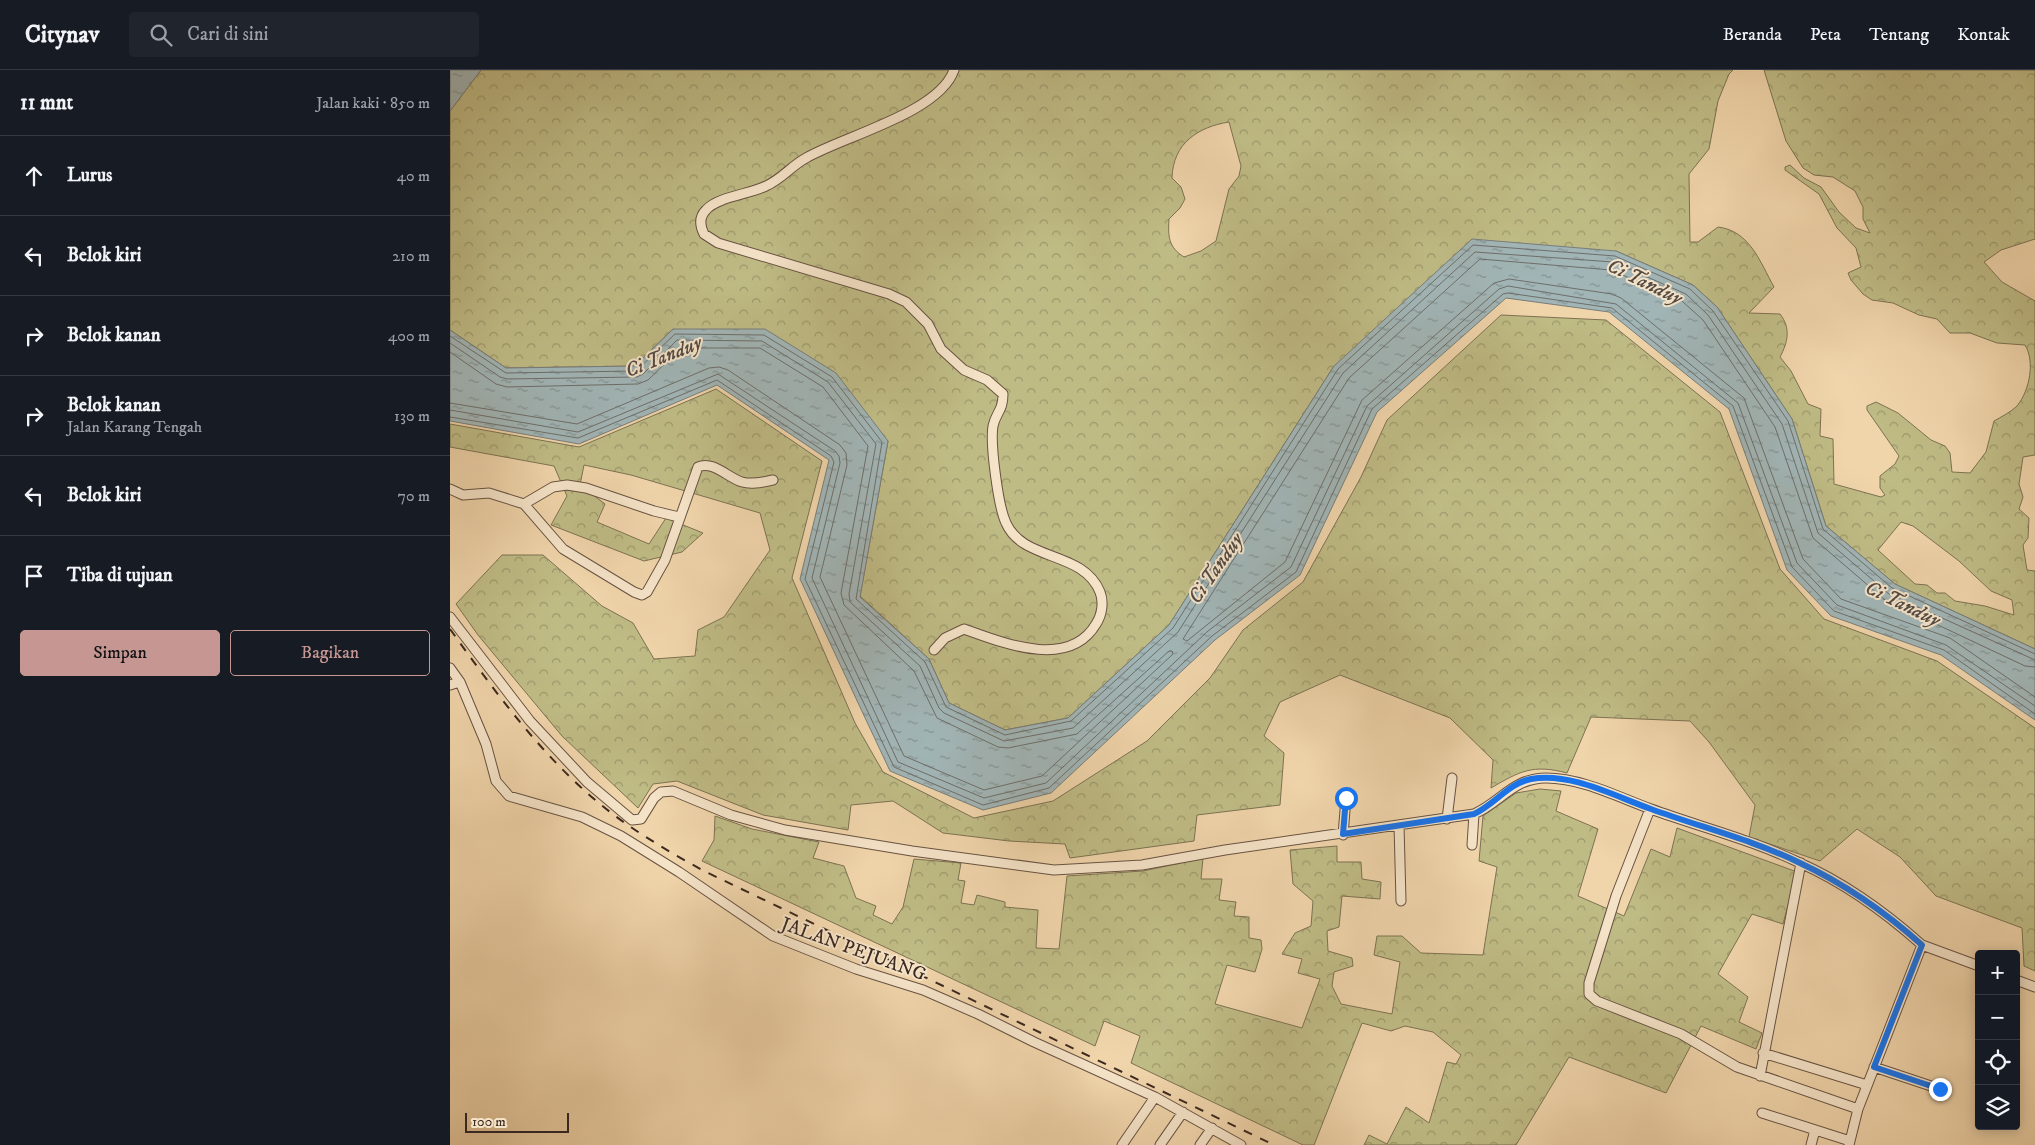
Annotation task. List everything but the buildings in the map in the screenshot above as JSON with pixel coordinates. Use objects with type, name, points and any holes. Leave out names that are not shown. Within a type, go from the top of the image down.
[{"type":"street","points":[[934,650],[945,638],[964,629],[1014,645],[1049,651],[1076,644],[1093,630],[1101,615],[1100,593],[1092,578],[1064,559],[1041,553],[1013,537],[1005,521],[991,449],[993,426],[1003,407],[1003,394],[987,380],[964,370],[941,349],[928,324],[906,302],[889,294],[718,243],[704,234],[701,222],[702,215],[710,206],[766,186],[780,179],[807,157],[851,140],[916,107],[947,85],[954,70]]},
{"type":"street","points":[[450,489],[463,495],[489,493],[524,504],[563,550],[642,595],[647,592],[665,560],[679,517],[700,466],[712,467],[743,482],[756,483],[773,480]]},
{"type":"street","points":[[524,504],[553,488],[567,485],[586,488],[654,511],[679,517]]},
{"type":"street","points":[[450,616],[530,721],[588,782],[632,820],[641,819],[654,798],[661,792],[673,791],[731,815],[785,830],[912,851],[1054,870],[1142,865],[1225,850],[1474,814],[1489,807],[1515,785],[1530,780],[1547,778],[1603,791],[1801,863],[1858,895],[1894,920],[1922,945],[1975,965]]},
{"type":"street","name":"JALAN PEJUANG","points":[[450,668],[460,682],[488,749],[496,781],[509,796],[582,817],[621,836],[687,877],[773,936],[856,969],[923,990],[978,1014],[1183,1112],[1239,1145]]},
{"type":"street","points":[[450,686],[460,682]]},
{"type":"street","points":[[1447,819],[1452,778]]},
{"type":"street","points":[[1343,834],[1346,798]]},
{"type":"street","points":[[1650,809],[1616,896],[1589,983],[1589,994],[1597,1001],[1681,1034],[1737,1067],[1858,1109]]},
{"type":"street","points":[[1472,845],[1474,814]]},
{"type":"street","points":[[1399,825],[1400,901]]},
{"type":"street","points":[[1760,1076],[1801,863]]},
{"type":"street","points":[[1762,1113],[1849,1143],[1858,1109],[1922,945]]},
{"type":"street","points":[[2020,981],[2035,987]]},
{"type":"street","points":[[1763,1053],[1867,1085]]},
{"type":"street","points":[[1874,1067],[1940,1089]]},
{"type":"street","points":[[1122,1145],[1155,1098]]},
{"type":"street","points":[[1160,1145],[1183,1112]]},
{"type":"street","points":[[1200,1145],[1212,1128]]},
{"type":"street","points":[[1811,1145],[1815,1130]]},
{"type":"green space","points":[[481,70],[1733,70],[1729,74],[1718,101],[1709,149],[1689,174],[1690,242],[1698,242],[1718,227],[1738,235],[1753,249],[1774,287],[1749,313],[1780,314],[1786,325],[1785,346],[1780,357],[1791,371],[1808,404],[1821,409],[1820,436],[1833,439],[1834,484],[1881,497],[1885,495],[1880,488],[1880,476],[1895,464],[1899,456],[1867,410],[1867,406],[1876,402],[1898,413],[1931,440],[1945,446],[1950,453],[1952,472],[1970,473],[1986,452],[1994,421],[2017,406],[2025,392],[2030,376],[2030,359],[2025,345],[1997,343],[1970,333],[1950,333],[1937,319],[1919,315],[1893,303],[1872,300],[1863,294],[1851,280],[1848,273],[1861,267],[1856,248],[1837,228],[1819,194],[1785,170],[1785,167],[1790,165],[1804,178],[1821,187],[1839,212],[1856,228],[1870,233],[1863,219],[1863,207],[1855,191],[1833,177],[1814,175],[1803,168],[1786,141],[1764,70],[2035,70],[2035,239],[2001,250],[1984,262],[2002,282],[2035,301],[2035,455],[2023,457],[2019,484],[2023,497],[2019,509],[2029,518],[2028,538],[2023,545],[2027,570],[2035,571],[2035,649],[1895,584],[1826,526],[1792,419],[1717,307],[1693,285],[1616,251],[1334,366],[1169,625],[1068,718],[1005,730],[949,703],[929,659],[860,596],[888,441],[673,329],[635,366],[506,368],[450,330],[450,111]],"holes":[[[1229,122],[1241,166],[1239,176],[1229,189],[1216,241],[1201,251],[1184,257],[1175,249],[1170,241],[1169,219],[1180,208],[1185,199],[1181,187],[1172,178],[1173,166],[1182,146],[1189,139],[1207,128]],[[1901,522],[1913,526],[1959,561],[1991,591],[2012,600],[2014,615],[1985,606],[1955,601],[1945,593],[1937,593],[1927,585],[1915,584],[1878,550]]]},
{"type":"green space","points":[[1501,315],[1606,320],[1720,412],[1780,569],[1824,619],[1937,661],[2035,728],[2035,971],[2024,966],[2022,928],[1936,896],[1900,857],[1857,829],[1820,861],[1749,837],[1755,805],[1709,742],[1690,721],[1591,717],[1567,773],[1536,769],[1519,773],[1491,788],[1493,760],[1450,718],[1340,675],[1280,702],[1264,736],[1284,753],[1280,805],[1197,815],[1194,841],[1070,858],[1065,844],[1009,841],[943,833],[893,801],[851,805],[848,830],[763,815],[677,781],[653,784],[638,808],[562,736],[478,635],[456,604],[502,555],[543,555],[602,606],[633,623],[654,659],[695,656],[698,630],[724,617],[770,550],[760,513],[631,475],[584,465],[580,485],[605,504],[597,522],[649,544],[666,518],[703,533],[682,552],[644,561],[551,525],[567,496],[554,466],[450,447],[450,424],[579,447],[716,389],[822,461],[792,578],[855,723],[883,772],[974,818],[1053,801],[1147,741],[1210,678],[1243,630],[1303,582],[1361,477],[1387,420]]},
{"type":"green space","points":[[1540,789],[1561,791],[1556,811],[1598,829],[1578,896],[1624,916],[1651,849],[1670,857],[1677,828],[1797,872],[1783,924],[1752,914],[1718,974],[1748,997],[1739,1022],[1762,1033],[1756,1049],[1701,1026],[1666,1093],[1569,1057],[1516,1145],[1364,1145],[1369,1135],[1387,1144],[1406,1107],[1429,1123],[1447,1062],[1456,1064],[1461,1055],[1433,1032],[1405,1026],[1391,1031],[1362,1023],[1314,1145],[1303,1145],[1131,1063],[1140,1036],[1104,1021],[1095,1046],[702,861],[714,840],[715,816],[752,829],[819,842],[813,858],[844,866],[856,898],[876,906],[873,915],[892,924],[903,907],[914,859],[961,863],[958,880],[965,881],[961,903],[974,905],[977,895],[1005,902],[1005,907],[1038,910],[1036,948],[1059,949],[1067,876],[1143,871],[1203,858],[1201,879],[1222,879],[1219,900],[1236,902],[1234,916],[1249,917],[1249,938],[1261,940],[1262,949],[1255,972],[1227,965],[1215,1004],[1302,1028],[1320,979],[1298,973],[1302,959],[1282,954],[1295,933],[1311,926],[1313,901],[1293,884],[1290,850],[1337,846],[1337,862],[1361,862],[1362,879],[1381,882],[1380,899],[1342,896],[1339,927],[1327,931],[1328,951],[1352,958],[1353,966],[1334,972],[1332,986],[1341,1004],[1392,1014],[1400,962],[1374,955],[1377,936],[1402,936],[1421,953],[1483,955],[1497,867],[1479,861],[1483,816],[1516,793]]},
{"type":"water","points":[[450,70],[481,70],[450,111]]},
{"type":"water","name":"Ci Tanduy","points":[[1472,239],[1616,251],[1693,285],[1717,307],[1792,419],[1826,526],[1895,584],[2035,649],[2035,720],[1941,655],[1831,616],[1787,570],[1729,409],[1609,312],[1506,298],[1377,412],[1300,575],[1215,640],[1051,793],[983,810],[890,771],[800,579],[829,460],[717,385],[579,444],[450,421],[450,330],[506,368],[635,366],[673,329],[765,329],[836,373],[888,441],[860,597],[929,659],[949,703],[1005,730],[1068,718],[1169,625],[1334,366]]},
{"type":"railway","points":[[450,629],[525,728],[567,774],[614,815],[669,851],[704,871],[1274,1145]]},
{"type":"route","points":[[1346,798],[1343,834],[1474,814],[1489,807],[1515,785],[1530,780],[1547,778],[1574,782],[1603,791],[1801,863],[1858,895],[1894,920],[1922,945],[1903,999],[1874,1067],[1940,1089]]}]
